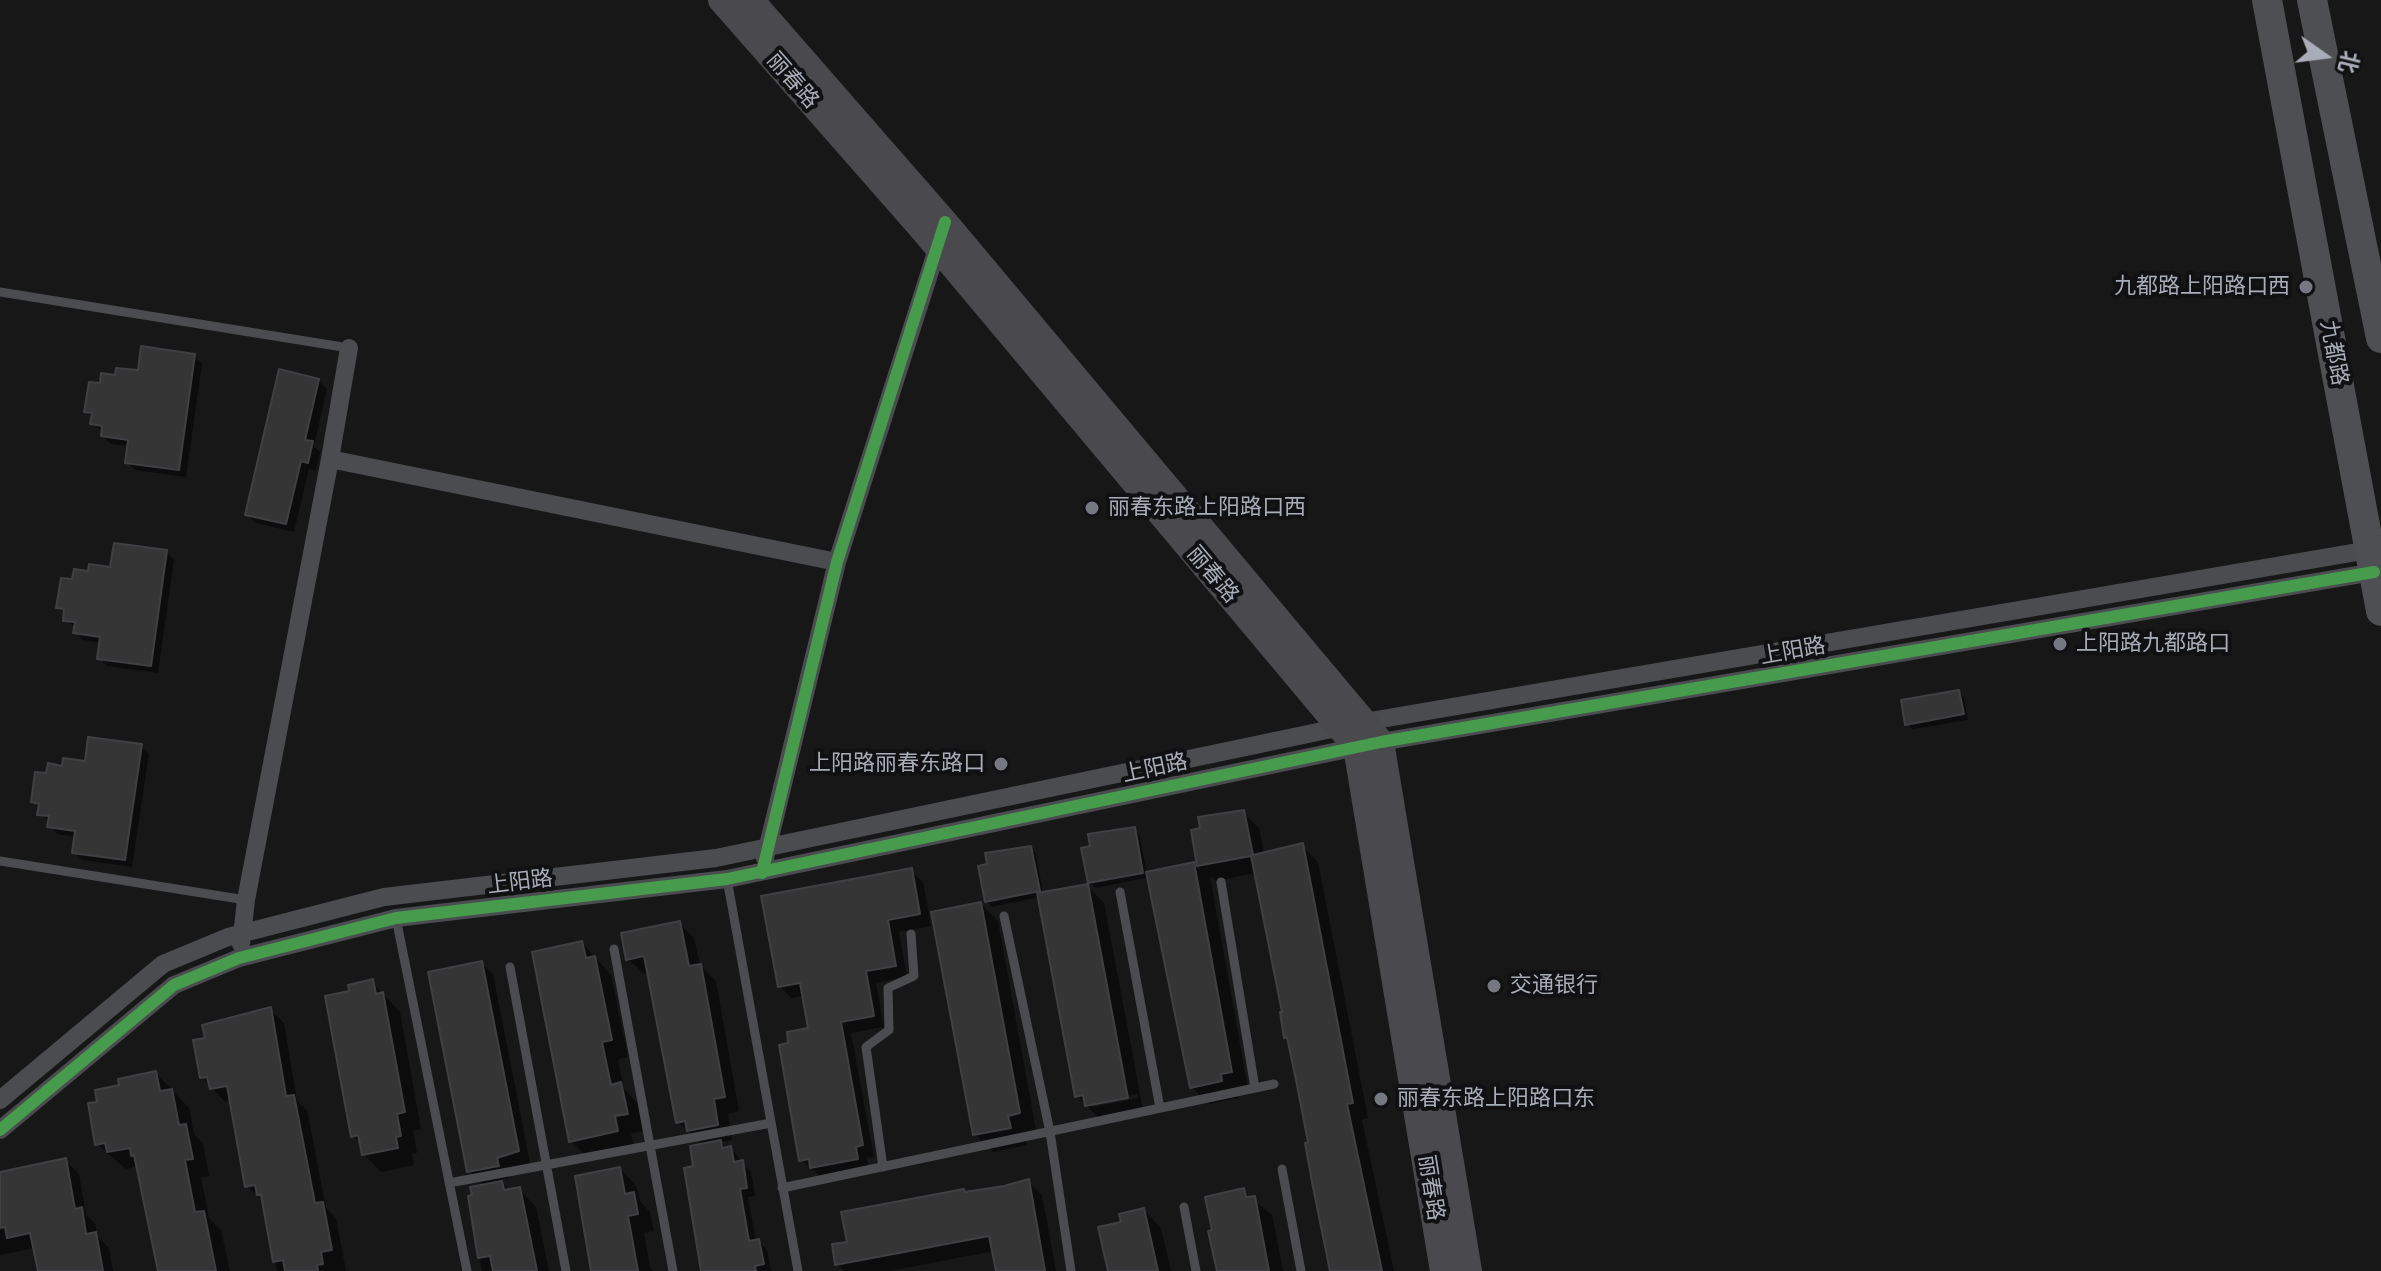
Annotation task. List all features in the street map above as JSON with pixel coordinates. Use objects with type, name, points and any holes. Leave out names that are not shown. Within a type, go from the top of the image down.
[{"type":"main road","name":"丽春路","points":[[721,0],[942,235]]},
{"type":"main road","name":"丽春路","points":[[751,0],[942,235],[1360,735],[1469,1271]]},
{"type":"main road","name":"九都路","points":[[2267,0],[2381,611]]},
{"type":"main road","points":[[2312,0],[2381,338]]},
{"type":"main road","name":"丽春路","points":[[1360,735],[1443,1271]]},
{"type":"street","points":[[762,873],[837,562],[942,235]]},
{"type":"street","points":[[239,958],[246,900],[349,348]]},
{"type":"street","points":[[330,459],[837,562]]},
{"type":"street","name":"上阳路","points":[[0,1100],[163,964],[242,934],[384,897],[700,860],[1360,735],[2372,561]]},
{"type":"street","name":"上阳路","points":[[0,1130],[174,985],[239,958],[396,918],[762,873],[1360,735],[2372,561]]},
{"type":"lane","points":[[0,292],[349,348]]},
{"type":"lane","points":[[0,861],[246,900]]},
{"type":"lane","points":[[727,879],[798,1271]]},
{"type":"lane","points":[[1221,882],[1255,1088]]},
{"type":"lane","points":[[1120,892],[1160,1108]]},
{"type":"lane","points":[[1004,916],[1050,1132],[1071,1271]]},
{"type":"lane","points":[[396,918],[467,1271]]},
{"type":"lane","points":[[883,1167],[866,1047],[889,1030],[888,988],[914,976],[911,934]]},
{"type":"lane","points":[[614,949],[673,1271]]},
{"type":"lane","points":[[510,967],[566,1271]]},
{"type":"lane","points":[[782,1188],[1274,1084]]},
{"type":"lane","points":[[449,1183],[771,1123]]},
{"type":"lane","points":[[1282,1169],[1301,1271]]},
{"type":"lane","points":[[1184,1207],[1196,1271]]},
{"type":"building","points":[[141,346],[195,354],[179,470],[125,463],[128,440],[101,436],[102,426],[90,424],[92,413],[84,412],[89,382],[100,383],[101,373],[115,375],[116,368],[138,370]]},
{"type":"building","points":[[279,369],[319,379],[305,440],[313,441],[308,463],[301,461],[286,524],[245,515]]},
{"type":"building","points":[[114,543],[167,550],[151,666],[97,659],[100,637],[73,633],[75,622],[63,621],[64,609],[56,608],[61,578],[72,579],[74,569],[88,571],[89,564],[110,567]]},
{"type":"building","points":[[1959,690],[1964,714],[1905,725],[1901,700]]},
{"type":"building","points":[[88,737],[142,744],[125,860],[72,853],[75,831],[47,827],[49,816],[37,815],[39,804],[31,802],[35,772],[46,773],[48,763],[62,766],[63,758],[85,761]]},
{"type":"building","points":[[1244,810],[1253,855],[1303,843],[1353,1103],[1347,1104],[1382,1271],[1330,1271],[1305,1143],[1308,1142],[1287,1037],[1284,1038],[1282,1012],[1251,856],[1197,866],[1191,830],[1200,828],[1198,817]]},
{"type":"building","points":[[1135,827],[1143,873],[1088,883],[1081,848],[1090,846],[1088,834]]},
{"type":"building","points":[[1031,846],[1040,891],[985,902],[978,866],[987,864],[985,853]]},
{"type":"building","points":[[1194,862],[1232,1072],[1221,1074],[1222,1081],[1190,1088],[1146,872]]},
{"type":"building","points":[[912,868],[920,914],[888,920],[896,966],[866,971],[874,1016],[841,1022],[863,1145],[856,1147],[858,1159],[810,1168],[809,1159],[799,1161],[779,1045],[788,1043],[787,1032],[808,1028],[800,983],[778,987],[761,896]]},
{"type":"building","points":[[1088,884],[1128,1098],[1085,1106],[1083,1095],[1075,1097],[1037,893]]},
{"type":"building","points":[[981,902],[1020,1113],[1008,1116],[1011,1128],[973,1135],[931,912]]},
{"type":"building","points":[[680,921],[689,966],[701,964],[725,1097],[714,1099],[718,1125],[687,1131],[685,1121],[676,1123],[644,956],[626,960],[621,933]]},
{"type":"building","points":[[582,941],[586,958],[595,956],[612,1040],[602,1042],[611,1085],[621,1082],[628,1114],[615,1116],[618,1131],[569,1142],[532,952]]},
{"type":"building","points":[[482,961],[519,1151],[497,1158],[499,1166],[467,1172],[428,972]]},
{"type":"building","points":[[373,979],[376,994],[383,992],[405,1112],[397,1114],[401,1136],[396,1137],[398,1148],[362,1155],[358,1135],[351,1137],[325,996],[349,991],[348,985]]},
{"type":"building","points":[[271,1007],[286,1096],[294,1095],[315,1203],[323,1202],[332,1250],[321,1252],[323,1264],[317,1265],[318,1271],[285,1271],[283,1260],[273,1262],[261,1195],[257,1195],[255,1185],[245,1187],[227,1086],[210,1089],[207,1077],[200,1078],[193,1040],[205,1038],[202,1025]]},
{"type":"building","points":[[156,1071],[160,1091],[172,1089],[179,1125],[186,1124],[193,1159],[185,1160],[195,1212],[204,1211],[216,1271],[158,1271],[134,1155],[131,1156],[130,1148],[107,1152],[105,1143],[95,1145],[88,1103],[97,1102],[95,1090],[119,1085],[118,1079]]},
{"type":"building","points":[[721,1140],[722,1148],[731,1146],[734,1162],[743,1160],[747,1188],[740,1189],[749,1241],[759,1239],[764,1264],[755,1266],[756,1271],[701,1271],[684,1168],[693,1166],[690,1146]]},
{"type":"building","points":[[66,1158],[75,1209],[82,1207],[86,1234],[96,1232],[103,1271],[38,1271],[30,1233],[7,1238],[5,1227],[0,1228],[0,1172]]},
{"type":"building","points":[[620,1167],[625,1194],[634,1192],[638,1214],[628,1216],[638,1271],[591,1271],[575,1176]]},
{"type":"building","points":[[1029,1179],[1045,1271],[996,1271],[989,1236],[835,1265],[832,1244],[847,1242],[841,1212],[964,1189],[965,1192],[1004,1186]]},
{"type":"building","points":[[502,1181],[504,1190],[520,1187],[537,1271],[493,1271],[490,1256],[478,1258],[468,1196],[472,1195],[470,1187]]},
{"type":"building","points":[[1244,1188],[1246,1197],[1255,1196],[1269,1271],[1217,1271],[1208,1231],[1212,1230],[1205,1197]]},
{"type":"building","points":[[1144,1208],[1158,1271],[1108,1271],[1098,1227],[1121,1222],[1119,1214]]},
{"type":"cycle path","points":[[762,873],[837,562],[945,222]]},
{"type":"cycle path","points":[[0,1130],[174,985],[239,958],[396,918],[727,879],[1381,742],[2374,572]]},
{"type":"place","name":"九都路上阳路口西","points":[[2306,287]]},
{"type":"place","name":"丽春东路上阳路口西","points":[[1092,508]]},
{"type":"place","name":"上阳路九都路口","points":[[2060,644]]},
{"type":"place","name":"上阳路丽春东路口","points":[[1001,764]]},
{"type":"place","name":"交通银行","points":[[1494,986]]},
{"type":"place","name":"丽春东路上阳路口东","points":[[1381,1099]]}]
